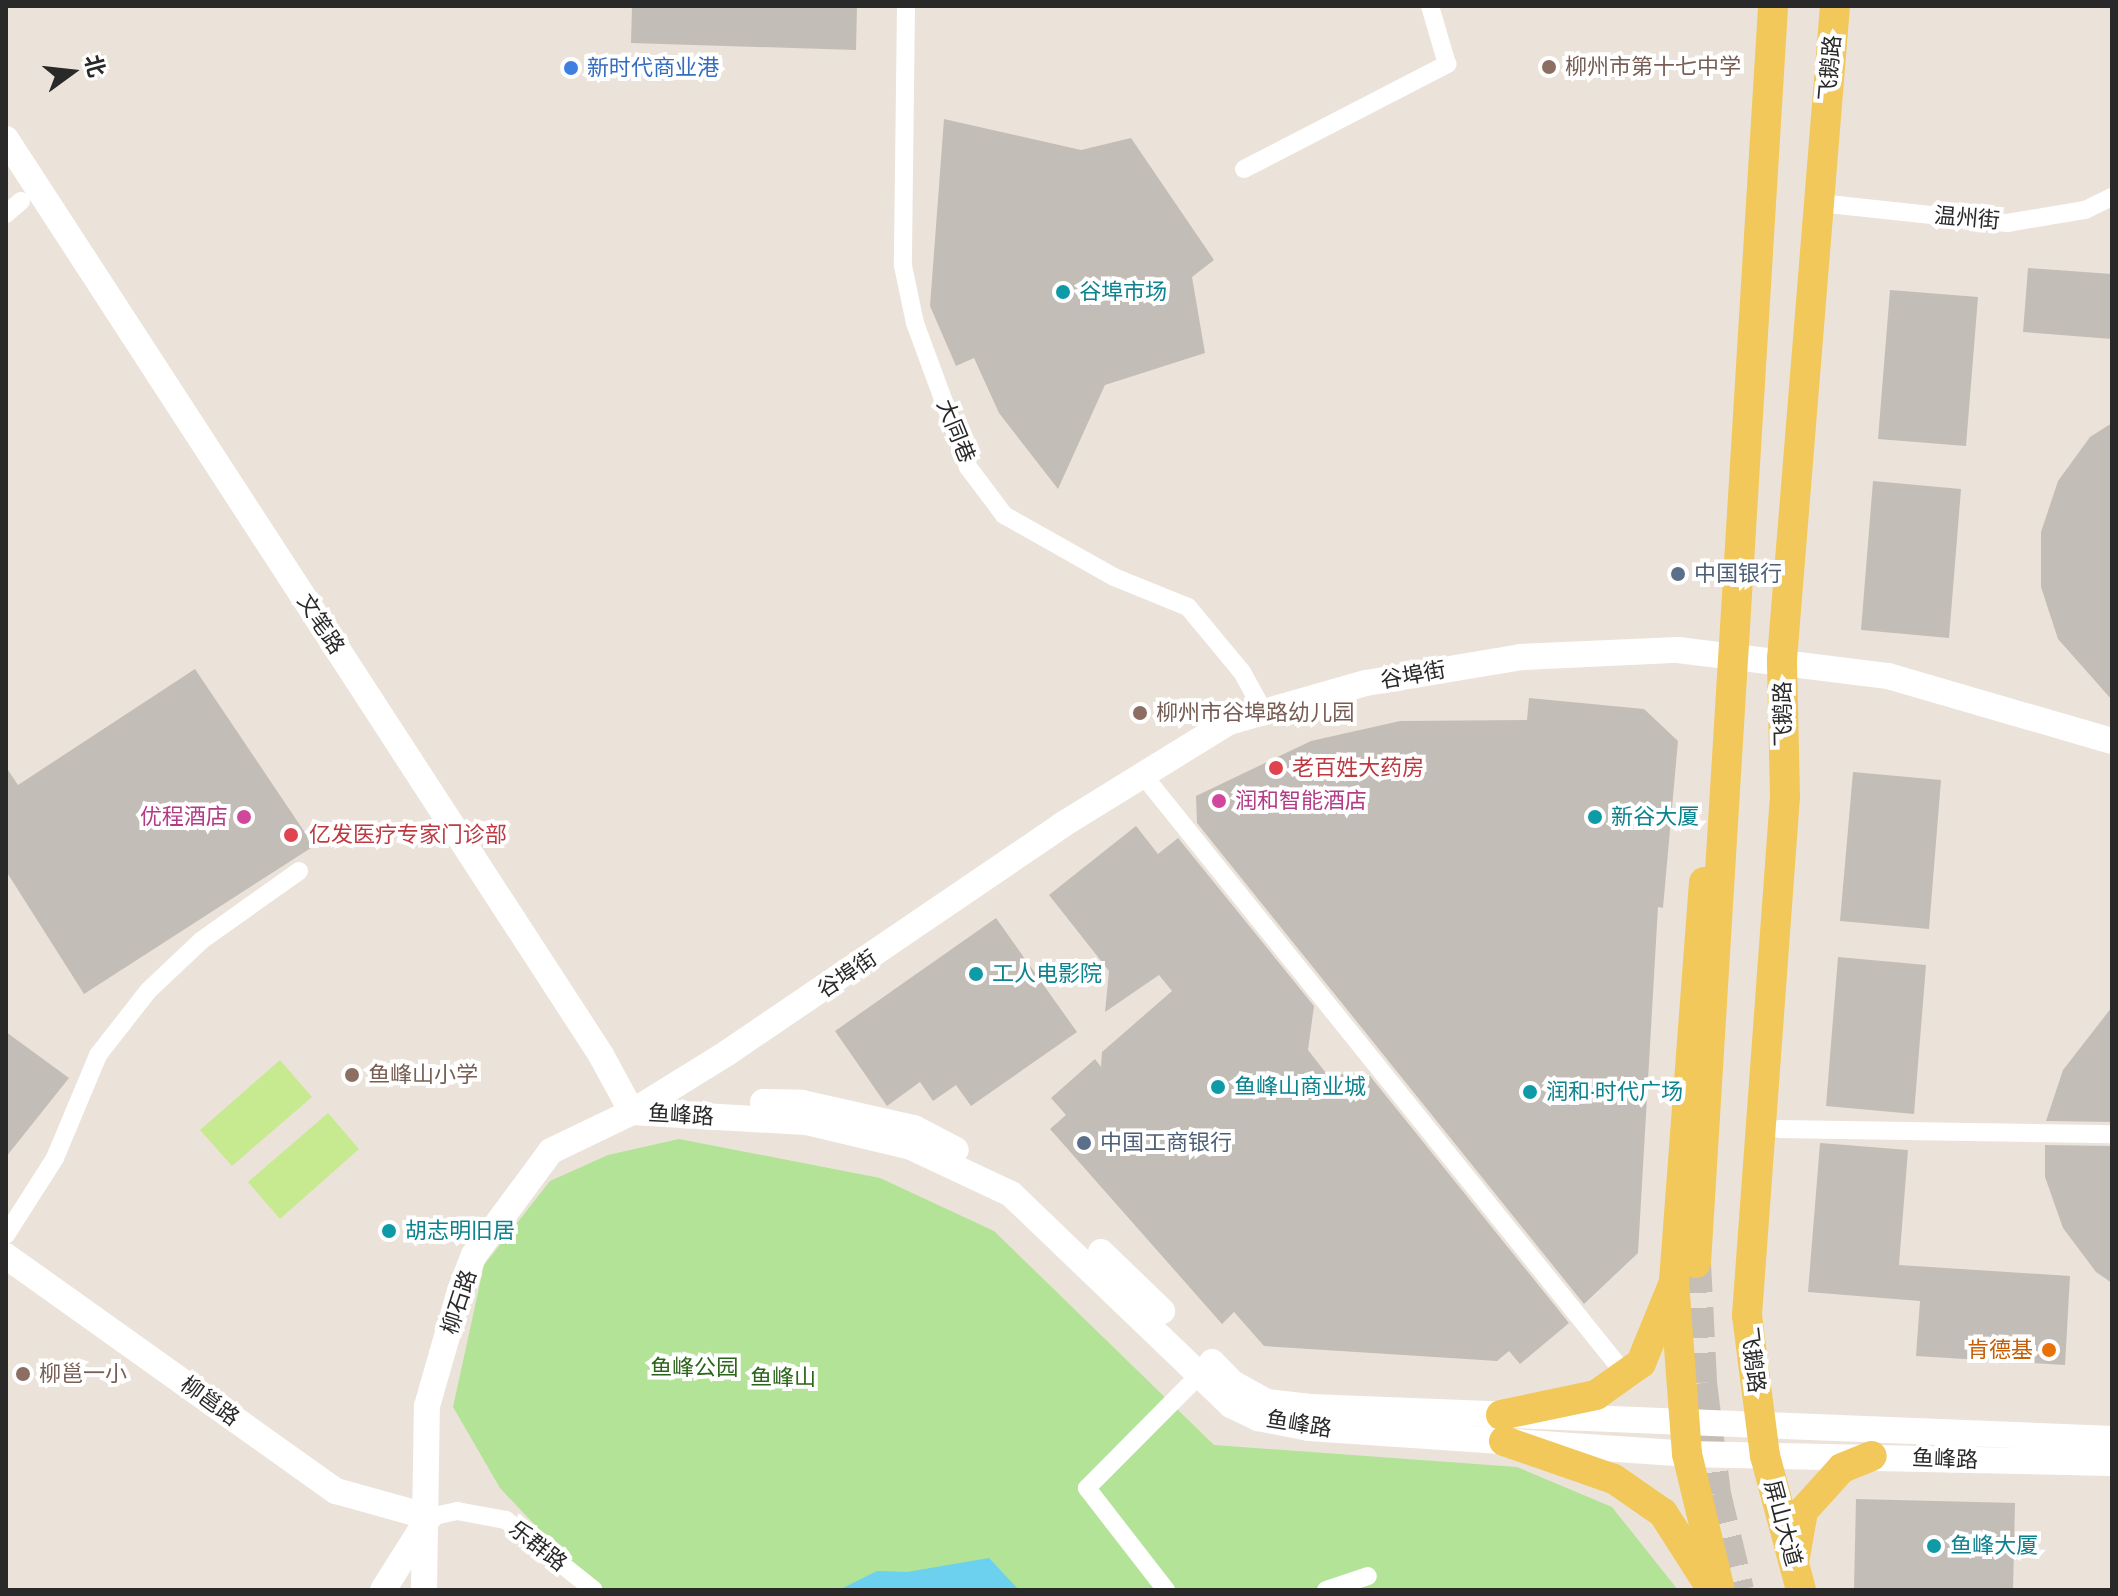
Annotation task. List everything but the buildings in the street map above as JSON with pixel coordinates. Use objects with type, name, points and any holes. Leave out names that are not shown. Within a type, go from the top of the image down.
[{"type":"main road","points":[[1720,1590],[1687,1454],[1684,1420],[1685,1272],[1699,922],[1735,656],[1773,6]]},
{"type":"main road","name":"飞鹅路","points":[[1765,1456],[1747,1315],[1785,796],[1782,659],[1835,6]]},
{"type":"main road","points":[[1502,1428],[1596,1395],[1641,1363],[1685,1272]]},
{"type":"main road","points":[[1502,1428],[1614,1479],[1663,1513],[1710,1590]]},
{"type":"main road","name":"屏山大道","points":[[1765,1456],[1797,1578]]},
{"type":"main road","points":[[1797,1578],[1803,1511],[1842,1468],[1872,1456]]},
{"type":"street","name":"大同巷","points":[[906,6],[903,266],[915,323],[968,467],[1004,515],[1114,577],[1188,607],[1242,672],[1264,712]]},
{"type":"street","points":[[1244,169],[1447,64],[1430,6]]},
{"type":"street","name":"文笔路","points":[[6,139],[601,1055],[632,1112]]},
{"type":"street","name":"温州街","points":[[1819,203],[2007,223],[2085,210],[2112,197]]},
{"type":"street","points":[[6,214],[21,201]]},
{"type":"street","name":"谷埠街","points":[[632,1112],[1143,775],[1229,722],[1366,683],[1521,657],[1678,650],[1782,659],[1888,676],[2112,741]]},
{"type":"street","points":[[1143,775],[1625,1374]]},
{"type":"street","points":[[6,1235],[55,1158],[98,1055],[148,991],[202,940],[299,871]]},
{"type":"street","name":"鱼峰路","points":[[632,1112],[807,1122],[911,1147],[1011,1194],[1206,1368],[1231,1405],[1258,1418],[1309,1428],[1502,1428],[1684,1420],[2112,1439]]},
{"type":"street","name":"柳石路","points":[[424,1590],[429,1517],[427,1406],[474,1255],[551,1151],[632,1112]]},
{"type":"street","points":[[1779,1129],[2112,1134]]},
{"type":"street","name":"柳邕路","points":[[6,1256],[336,1491],[429,1517]]},
{"type":"street","points":[[1166,1590],[1087,1488],[1206,1368]]},
{"type":"street","name":"鱼峰路","points":[[1502,1428],[1687,1454],[2112,1463]]},
{"type":"street","name":"乐群路","points":[[429,1517],[457,1511],[506,1520],[594,1590]]},
{"type":"street","points":[[383,1590],[429,1517]]},
{"type":"street","points":[[1326,1590],[1368,1576]]},
{"type":"green space","points":[[280,1060],[312,1097],[232,1166],[200,1130]]},
{"type":"green space","points":[[328,1113],[359,1149],[280,1219],[248,1182]]},
{"type":"green space","name":"鱼峰公园","points":[[679,1139],[880,1178],[994,1231],[1214,1445],[1517,1467],[1612,1507],[1678,1590],[596,1590],[500,1488],[453,1407],[484,1265],[550,1181],[608,1155]]},
{"type":"water","points":[[989,1558],[1019,1590],[839,1590],[877,1571],[907,1572]]},
{"type":"tunnel","points":[[1696,1263],[1702,1383],[1716,1494],[1739,1590]]},
{"type":"place","name":"柳州市第十七中学","points":[[1549,67]]},
{"type":"place","name":"新时代商业港","points":[[571,68]]},
{"type":"place","name":"谷埠市场","points":[[1063,292]]},
{"type":"place","name":"中国银行","points":[[1678,574]]},
{"type":"place","name":"柳州市谷埠路幼儿园","points":[[1140,713]]},
{"type":"place","name":"老百姓大药房","points":[[1276,768]]},
{"type":"place","name":"润和智能酒店","points":[[1219,801]]},
{"type":"place","name":"优程酒店","points":[[244,817]]},
{"type":"place","name":"新谷大厦","points":[[1595,817]]},
{"type":"place","name":"亿发医疗专家门诊部","points":[[291,835]]},
{"type":"place","name":"工人电影院","points":[[976,974]]},
{"type":"place","name":"鱼峰山小学","points":[[352,1075]]},
{"type":"place","name":"鱼峰山商业城","points":[[1218,1087]]},
{"type":"place","name":"润和·时代广场","points":[[1530,1092]]},
{"type":"place","name":"中国工商银行","points":[[1084,1143]]},
{"type":"place","name":"胡志明旧居","points":[[389,1231]]},
{"type":"place","name":"肯德基","points":[[2049,1350]]},
{"type":"place","name":"柳邕一小","points":[[23,1374]]},
{"type":"place","name":"鱼峰大厦","points":[[1934,1546]]},
{"type":"park label","name":"鱼峰山","points":[[783,1378]]}]
